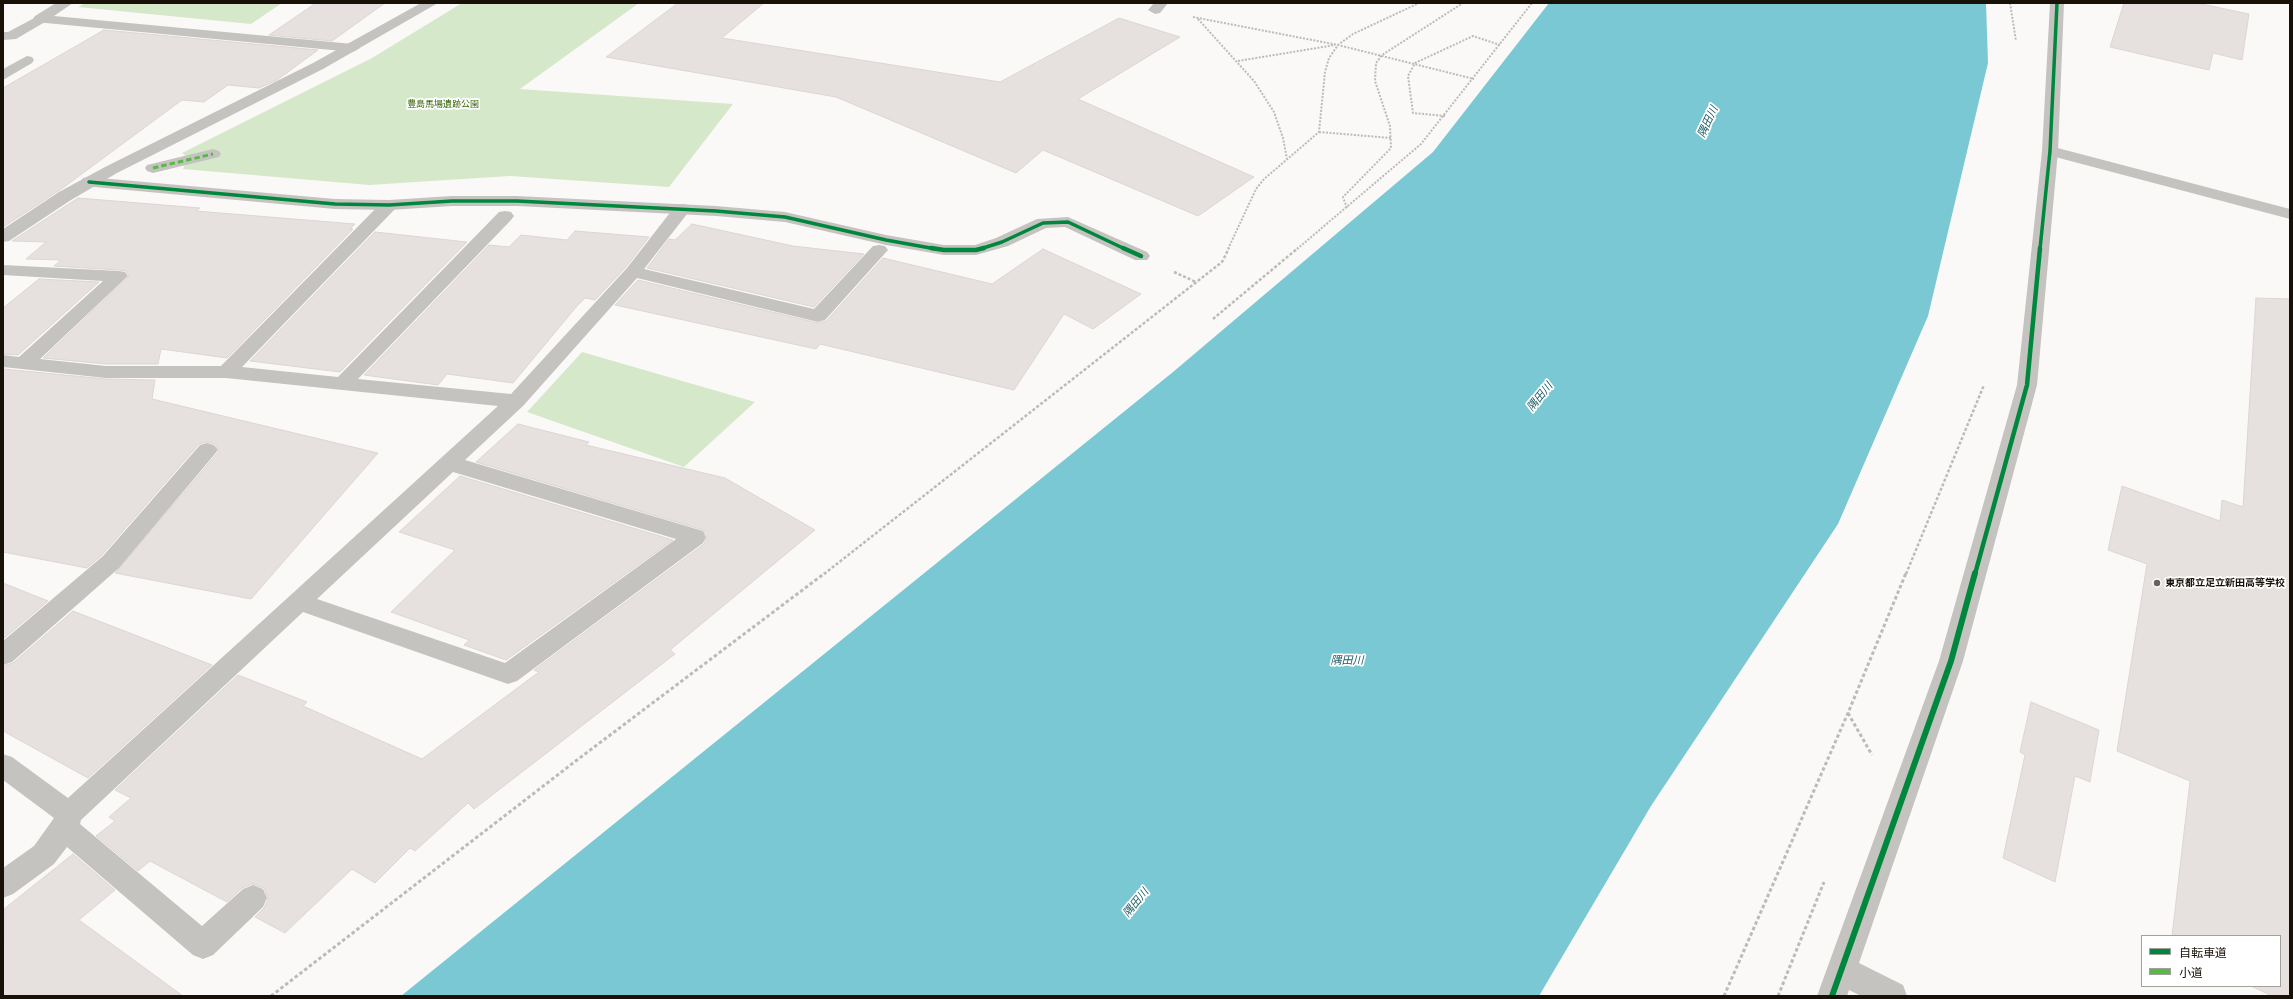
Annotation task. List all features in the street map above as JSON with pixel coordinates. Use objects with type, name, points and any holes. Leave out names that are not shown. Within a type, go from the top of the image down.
[{"type":"street","points":[[3,36],[11,36],[66,3]]},
{"type":"street","points":[[3,237],[89,182],[160,144],[353,48],[431,3]]},
{"type":"street","points":[[1892,996],[1836,983],[1951,661],[2027,385],[2050,151],[2057,3]]},
{"type":"street","points":[[40,19],[353,48]]},
{"type":"street","points":[[3,76],[27,60]]},
{"type":"street","points":[[2050,151],[2290,214]]},
{"type":"street","points":[[153,168],[213,154]]},
{"type":"street","points":[[89,182],[289,201],[389,205],[517,201],[682,209],[785,217],[886,240],[944,250],[976,250],[1002,242],[1043,223],[1068,222],[1141,256]]},
{"type":"street","points":[[226,372],[389,205]]},
{"type":"street","points":[[3,885],[44,855],[67,821],[516,401],[633,272],[682,209]]},
{"type":"street","points":[[342,384],[505,216]]},
{"type":"street","points":[[633,272],[818,316],[879,250]]},
{"type":"street","points":[[3,270],[118,276],[25,362]]},
{"type":"street","points":[[3,361],[25,362],[106,372],[226,372],[516,401]]},
{"type":"street","points":[[3,655],[111,562],[207,450]]},
{"type":"street","points":[[300,602],[508,674],[695,537],[449,463]]},
{"type":"street","points":[[3,765],[203,945],[253,898]]},
{"type":"path","points":[[271,996],[577,760],[862,545],[1222,262],[1256,189],[1264,179],[1319,132],[1325,72],[1329,58],[1338,45],[1353,34],[1419,3]]},
{"type":"path","points":[[1346,208],[1343,197],[1391,148],[1390,126],[1375,81],[1376,63],[1382,55],[1463,3]]},
{"type":"path","points":[[1213,319],[1421,144],[1445,116],[1532,3]]},
{"type":"path","points":[[2010,3],[2018,48]]},
{"type":"path","points":[[1158,7],[1198,18],[1338,45],[1474,78]]},
{"type":"path","points":[[1198,18],[1254,81],[1274,112],[1284,138],[1287,159]]},
{"type":"path","points":[[1445,116],[1413,113],[1408,76],[1415,63],[1473,36],[1500,44]]},
{"type":"path","points":[[1237,61],[1338,45]]},
{"type":"path","points":[[1319,132],[1391,138]]},
{"type":"path","points":[[1179,274],[1196,282]]},
{"type":"path","points":[[1724,996],[1848,713],[1985,381]]},
{"type":"path","points":[[1848,713],[1874,759]]},
{"type":"path","points":[[1778,996],[1827,876]]},
{"type":"green space","points":[[85,3],[282,3],[251,24],[78,7]]},
{"type":"green space","name":"豊島馬場遺跡公園","points":[[462,3],[639,3],[520,89],[733,104],[669,187],[510,176],[369,185],[183,169],[188,158],[182,153],[372,58]]},
{"type":"green space","points":[[582,352],[755,402],[684,467],[527,412]]},
{"type":"water","name":"隅田川","points":[[1549,3],[1986,3],[1988,63],[1928,316],[1838,524],[1651,806],[1539,996],[401,996],[1173,372],[1433,152]]},
{"type":"building","points":[[316,3],[385,3],[332,41],[269,35]]},
{"type":"building","points":[[678,3],[764,3],[722,38],[1000,82],[1119,18],[1180,37],[1078,99],[1254,177],[1198,216],[1043,150],[1016,173],[836,97],[606,57]]},
{"type":"building","points":[[2124,3],[2197,3],[2249,14],[2242,60],[2213,53],[2209,70],[2110,47]]},
{"type":"building","points":[[104,30],[318,50],[277,80],[259,88],[228,85],[204,102],[182,100],[60,190],[3,227],[3,88]]},
{"type":"building","points":[[78,198],[200,208],[196,211],[355,224],[350,229],[353,229],[227,358],[161,349],[158,364],[106,364],[43,358],[129,276],[126,271],[119,270],[54,266],[61,260],[26,259],[46,242],[12,241]]},
{"type":"building","points":[[692,224],[793,246],[864,254],[814,307],[647,268],[669,239],[675,240]]},
{"type":"building","points":[[575,231],[649,237],[626,267],[595,300],[585,298],[577,306],[513,383],[447,374],[438,385],[364,375],[489,245],[509,247],[521,235],[567,240]]},
{"type":"building","points":[[375,232],[467,242],[340,372],[250,361]]},
{"type":"building","points":[[1043,249],[1141,294],[1093,329],[1064,314],[1014,390],[820,344],[816,349],[615,305],[638,280],[818,323],[826,321],[883,258],[992,284]]},
{"type":"building","points":[[39,279],[99,282],[18,355],[3,354],[3,308]]},
{"type":"building","points":[[2256,298],[2290,299],[2290,996],[2272,996],[2253,987],[2281,987],[2281,935],[2172,935],[2190,781],[2117,751],[2147,564],[2108,550],[2122,486],[2220,521],[2222,500],[2243,507]]},
{"type":"building","points":[[3,369],[106,379],[155,380],[152,399],[378,453],[251,599],[115,573],[219,451],[215,444],[207,442],[199,444],[102,555],[87,568],[3,552]]},
{"type":"building","points":[[518,424],[589,442],[586,445],[725,478],[815,530],[670,650],[675,654],[474,809],[468,803],[415,851],[410,848],[375,883],[352,869],[285,933],[255,917],[264,908],[268,899],[264,888],[252,884],[242,888],[227,902],[150,861],[138,871],[96,836],[115,821],[109,817],[131,798],[115,790],[238,675],[307,702],[303,706],[422,759],[539,672],[534,670],[704,544],[707,536],[703,530],[476,462]]},
{"type":"building","points":[[460,476],[673,540],[506,660],[464,645],[469,640],[391,612],[455,550],[399,532]]},
{"type":"building","points":[[3,583],[48,601],[3,639]]},
{"type":"building","points":[[73,611],[212,665],[88,778],[3,731],[3,666],[13,663]]},
{"type":"building","points":[[2031,702],[2099,730],[2090,782],[2075,776],[2055,882],[2003,858],[2025,755],[2020,752]]},
{"type":"building","points":[[73,854],[115,890],[79,920],[183,996],[3,996],[4,909]]},
{"type":"marked path","points":[[153,168],[213,154]]},
{"type":"cycle path","points":[[1832,996],[1951,661],[2027,385],[2050,151],[2057,3]]},
{"type":"cycle path","points":[[89,182],[335,204],[389,205],[452,201],[517,201],[716,211],[785,217],[886,240],[944,250],[976,250],[1002,242],[1043,223],[1068,222],[1141,256]]},
{"type":"place","name":"東京都立足立新田高等学校","points":[[2157,583]]}]
